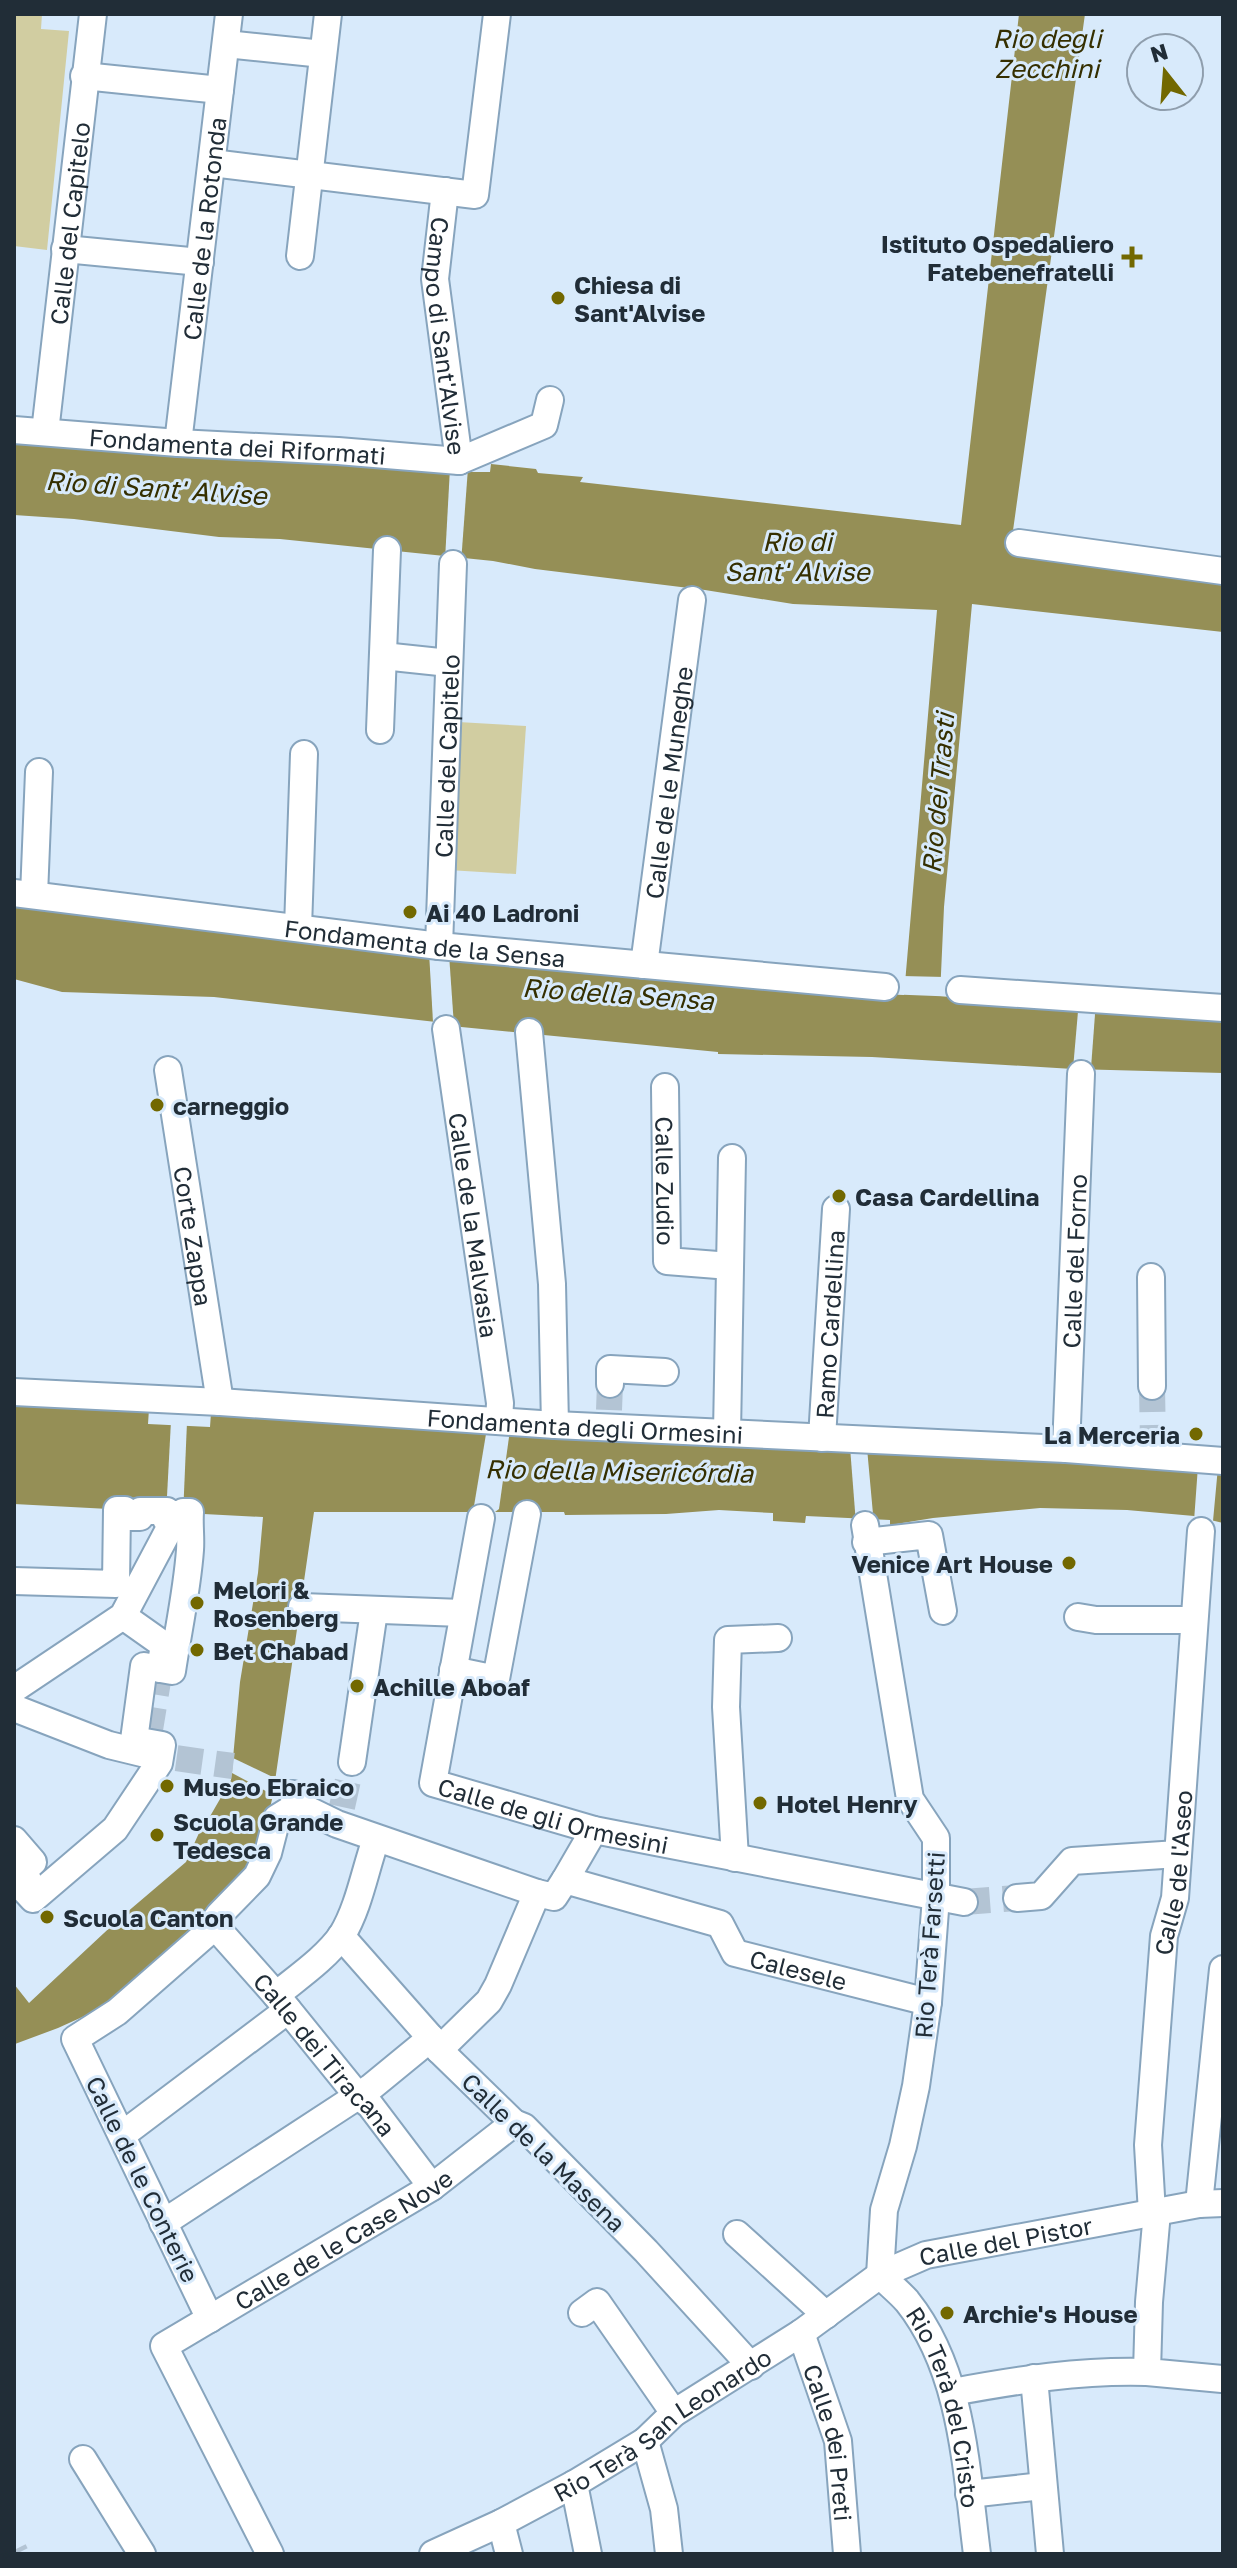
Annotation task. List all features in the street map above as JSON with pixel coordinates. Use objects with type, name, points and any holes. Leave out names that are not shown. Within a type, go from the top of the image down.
[{"type":"street","name":"Calle del Capitelo","points":[[45,432],[93,14]]},
{"type":"street","name":"Calle de la Rotonda","points":[[178,443],[229,14]]},
{"type":"street","points":[[300,256],[328,14]]},
{"type":"street","points":[[212,163],[475,195],[497,14]]},
{"type":"street","points":[[226,44],[323,54]]},
{"type":"street","points":[[84,76],[220,90]]},
{"type":"street","name":"Campo di Sant'Alvise","points":[[445,191],[435,279],[459,461],[544,425],[550,400]]},
{"type":"street","points":[[65,249],[200,262]]},
{"type":"street","name":"Fondamenta dei Riformati","points":[[14,430],[459,461]]},
{"type":"street","points":[[1019,543],[1223,571]]},
{"type":"street","points":[[380,730],[387,550]]},
{"type":"street","name":"Calle del Capitelo","points":[[439,946],[453,564]]},
{"type":"street","name":"Calle de le Muneghe","points":[[644,965],[692,600]]},
{"type":"street","points":[[383,656],[449,663]]},
{"type":"street","points":[[298,928],[304,754]]},
{"type":"street","points":[[24,894],[39,772]]},
{"type":"street","name":"Fondamenta de la Sensa","points":[[24,894],[439,946],[885,987]]},
{"type":"street","points":[[960,990],[1223,1008]]},
{"type":"street","name":"Calle de la Malvasia","points":[[446,1029],[500,1403],[499,1421]]},
{"type":"street","points":[[529,1032],[552,1284],[555,1425]]},
{"type":"street","name":"Corte Zappa","points":[[168,1070],[220,1402]]},
{"type":"street","name":"Calle del Forno","points":[[1066,1449],[1081,1074]]},
{"type":"street","name":"Calle Zudio","points":[[665,1087],[667,1261],[730,1266]]},
{"type":"street","points":[[727,1433],[732,1158]]},
{"type":"street","name":"Ramo Cardellina","points":[[822,1438],[836,1209]]},
{"type":"street","points":[[1151,1277],[1152,1386]]},
{"type":"street","points":[[609,1407],[610,1369],[665,1372]]},
{"type":"street","name":"Fondamenta degli Ormesini","points":[[14,1392],[220,1402],[555,1425],[609,1407],[727,1433],[1154,1452],[1214,1461]]},
{"type":"street","points":[[14,1581],[116,1584],[117,1510],[125,1510],[125,1517],[140,1517],[140,1511],[167,1511],[166,1519],[183,1520],[183,1512],[190,1512],[188,1568],[172,1671],[144,1666],[134,1740],[162,1745],[159,1763],[115,1829],[33,1899],[21,1886],[28,1880],[21,1873],[33,1862],[14,1840]]},
{"type":"street","points":[[453,1670],[496,1679],[527,1514]]},
{"type":"street","name":"Calle de gli Ormesini","points":[[481,1518],[433,1783],[594,1830],[964,1902]]},
{"type":"street","points":[[14,1689],[123,1616],[174,1520]]},
{"type":"street","name":"Calle de l'Aseo","points":[[1147,2372],[1149,2120],[1164,1936],[1175,1898],[1201,1531]]},
{"type":"street","name":"Rio Terà Farsetti","points":[[880,2275],[884,2210],[903,2146],[916,2086],[928,2002],[936,1897],[936,1838],[910,1799],[866,1534],[929,1535],[943,1611]]},
{"type":"street","points":[[302,1607],[462,1613]]},
{"type":"street","points":[[352,1762],[374,1611]]},
{"type":"street","points":[[123,1616],[164,1645],[160,1669]]},
{"type":"street","points":[[1078,1617],[1096,1620],[1194,1620]]},
{"type":"street","points":[[735,1858],[726,1707],[728,1640],[778,1638]]},
{"type":"street","points":[[14,1708],[109,1745],[146,1754]]},
{"type":"street","name":"Calesele","points":[[213,1924],[257,1876],[268,1853],[277,1818],[296,1800],[340,1815],[376,1839],[552,1890],[720,1924],[735,1953],[928,2002]]},
{"type":"street","points":[[163,2223],[435,2044],[489,2001],[552,1890],[594,1830]]},
{"type":"street","points":[[122,2135],[282,2003],[331,1948],[350,1919],[376,1839]]},
{"type":"street","points":[[1017,1898],[1041,1896],[1072,1861],[1178,1854]]},
{"type":"street","name":"Calle dei Tiracana","points":[[213,1924],[357,2095],[370,2105],[432,2187]]},
{"type":"street","name":"Calle de le Conterie","points":[[210,2319],[75,2039],[117,2012],[205,1935],[213,1924]]},
{"type":"street","name":"Calle de la Masena","points":[[341,1936],[435,2044],[514,2123],[524,2127],[646,2251],[751,2366]]},
{"type":"street","points":[[1211,2204],[1203,2152],[1223,1969]]},
{"type":"street","name":"Calle de le Case Nove","points":[[270,2554],[164,2346],[432,2187],[514,2123]]},
{"type":"street","name":"Calle del Pistor","points":[[880,2275],[926,2255],[1211,2204]]},
{"type":"street","points":[[737,2234],[826,2315]]},
{"type":"street","name":"Rio Terà San Leonardo","points":[[433,2554],[501,2523],[645,2441],[674,2413],[801,2333],[880,2275]]},
{"type":"street","name":"Rio Terà del Cristo","points":[[880,2275],[907,2301],[933,2343],[953,2392],[977,2554]]},
{"type":"street","points":[[582,2313],[597,2302],[674,2413]]},
{"type":"street","name":"Calle dei Preti","points":[[801,2333],[838,2441],[847,2554]]},
{"type":"street","points":[[953,2392],[1034,2378],[1108,2370],[1222,2379]]},
{"type":"street","points":[[1034,2378],[1050,2554]]},
{"type":"street","points":[[645,2441],[664,2509],[669,2554]]},
{"type":"street","points":[[83,2459],[142,2554]]},
{"type":"street","points":[[574,2484],[588,2554]]},
{"type":"street","points":[[969,2494],[1043,2486]]},
{"type":"street","points":[[501,2523],[509,2554]]},
{"type":"shaded area","points":[[14,14],[42,14],[41,29],[69,31],[47,250],[14,246]]},
{"type":"shaded area","points":[[458,722],[526,726],[516,874],[448,870]]},
{"type":"water","points":[[1019,14],[1085,14],[1010,552],[1223,582],[1223,632],[972,604],[944,907],[940,996],[1223,1015],[1223,1073],[1073,1069],[872,1057],[718,1054],[214,997],[62,992],[14,979],[14,904],[904,995],[937,610],[793,604],[493,561],[14,515],[14,444],[450,472],[490,472],[491,464],[583,477],[580,482],[961,525]]},
{"type":"water","name":"Rio della Misericórdia","points":[[14,1403],[149,1409],[148,1424],[210,1427],[211,1413],[1223,1472],[1223,1523],[1194,1516],[1127,1510],[1040,1508],[890,1525],[890,1520],[806,1516],[805,1523],[773,1521],[773,1513],[719,1510],[565,1515],[564,1512],[314,1512],[273,1795],[260,1851],[250,1871],[111,2004],[15,2044],[14,1984],[29,2003],[186,1862],[203,1824],[231,1780],[240,1682],[258,1573],[263,1517],[14,1504]]},
{"type":"pier","points":[[450,468],[468,468],[461,563],[445,560]]},
{"type":"pier","points":[[429,952],[449,954],[454,1026],[433,1022]]},
{"type":"pier","points":[[902,976],[945,977],[944,992],[960,993],[961,997],[884,994],[885,990],[901,991]]},
{"type":"pier","points":[[1079,1000],[1096,1001],[1091,1068],[1073,1069]]},
{"type":"pier","points":[[171,1421],[187,1422],[183,1516],[166,1515]]},
{"type":"pier","points":[[487,1428],[510,1430],[499,1509],[495,1512],[473,1512]]},
{"type":"pier","points":[[850,1447],[867,1448],[874,1525],[856,1524]]},
{"type":"pier","points":[[1198,1466],[1218,1467],[1213,1521],[1209,1525],[1194,1521]]},
{"type":"pier","points":[[233,1758],[279,1780],[277,1797],[232,1773]]},
{"type":"tunnel","points":[[609,1410],[610,1384]]},
{"type":"tunnel","points":[[1152,1386],[1153,1444]]},
{"type":"tunnel","points":[[160,1669],[146,1754],[233,1766]]},
{"type":"tunnel","points":[[342,1807],[352,1762]]},
{"type":"tunnel","points":[[964,1902],[1017,1898]]},
{"type":"tunnel","points":[[14,2550],[16,2554]]},
{"type":"place","name":"Istituto Ospedaliero Fatebenefratelli","points":[[1132,257]]},
{"type":"place","name":"Chiesa di Sant'Alvise","points":[[558,298]]},
{"type":"place","name":"Ai 40 Ladroni","points":[[410,912]]},
{"type":"place","name":"carneggio","points":[[157,1105]]},
{"type":"place","name":"Casa Cardellina","points":[[839,1196]]},
{"type":"place","name":"La Merceria","points":[[1196,1434]]},
{"type":"place","name":"Venice Art House","points":[[1069,1563]]},
{"type":"place","name":"Melori & Rosenberg","points":[[197,1603]]},
{"type":"place","name":"Bet Chabad","points":[[197,1650]]},
{"type":"place","name":"Achille Aboaf","points":[[357,1686]]},
{"type":"place","name":"Museo Ebraico","points":[[167,1786]]},
{"type":"place","name":"Hotel Henry","points":[[760,1803]]},
{"type":"place","name":"Scuola Grande Tedesca","points":[[157,1835]]},
{"type":"place","name":"Scuola Canton","points":[[47,1917]]},
{"type":"place","name":"Archie's House","points":[[947,2313]]},
{"type":"water label","name":"Rio degli Zecchini","points":[[1047,53]]},
{"type":"water label","name":"Rio di Sant' Alvise","points":[[156,488]]},
{"type":"water label","name":"Rio di Sant' Alvise","points":[[797,556]]},
{"type":"water label","name":"Rio dei Trasti","points":[[938,793]]},
{"type":"water label","name":"Rio della Sensa","points":[[618,994]]}]
